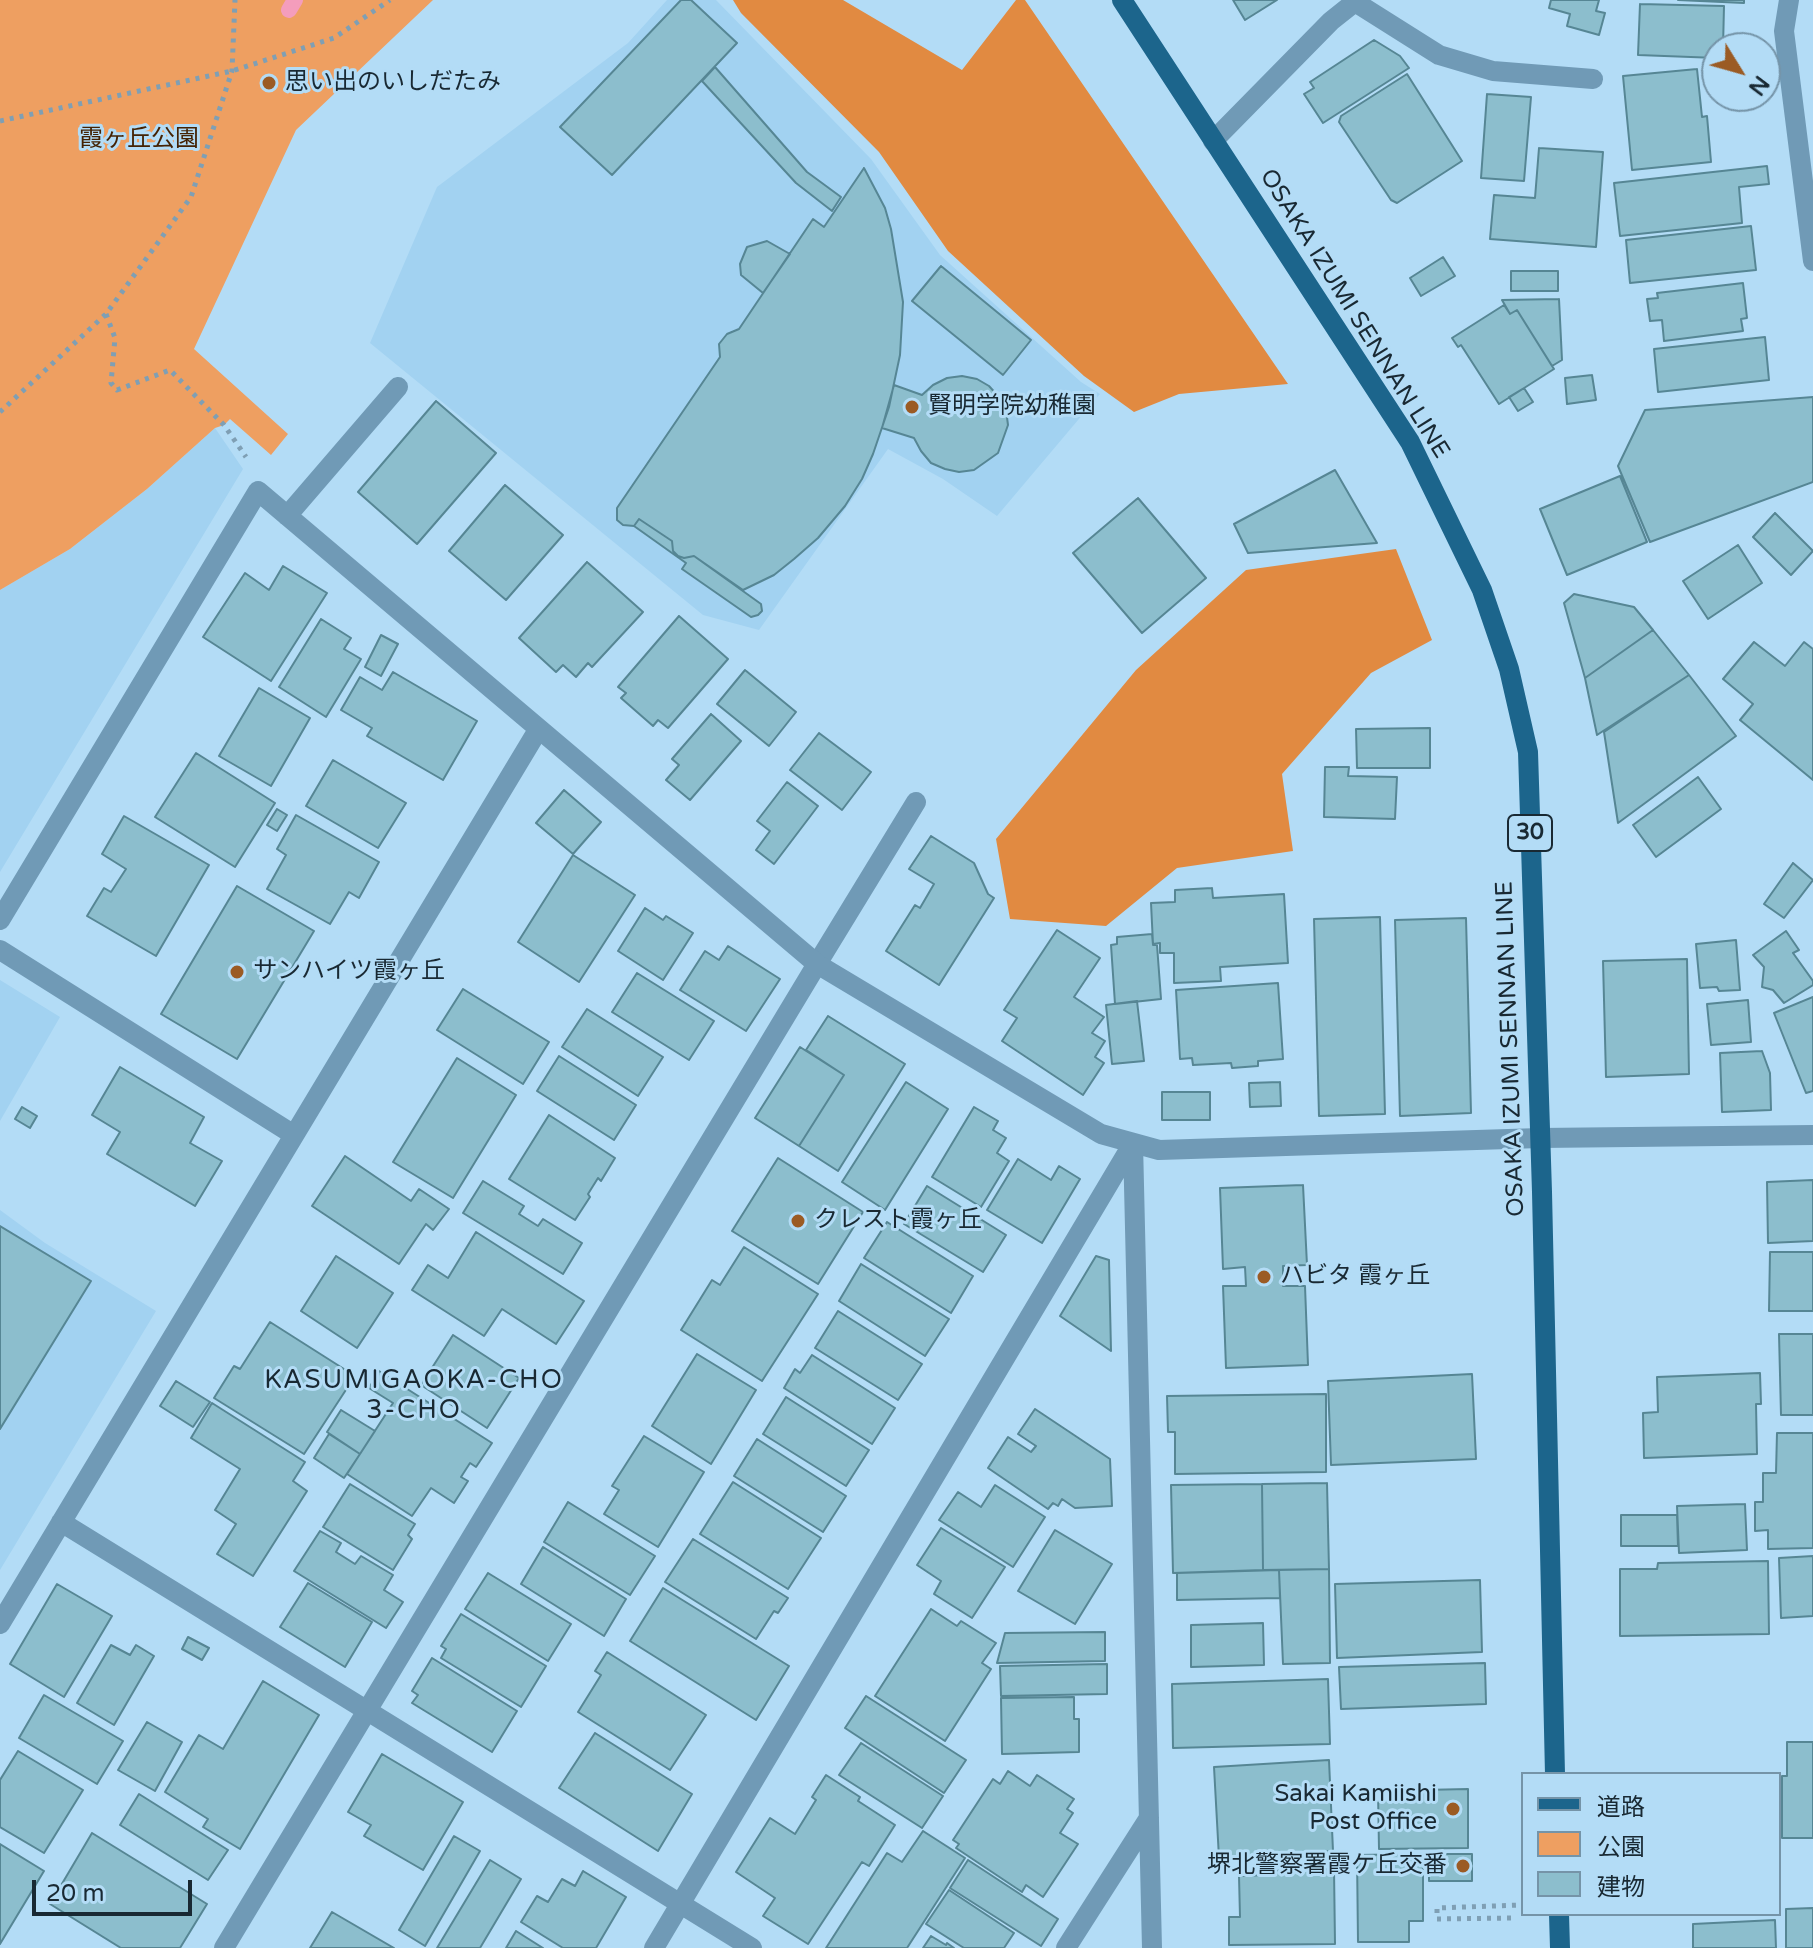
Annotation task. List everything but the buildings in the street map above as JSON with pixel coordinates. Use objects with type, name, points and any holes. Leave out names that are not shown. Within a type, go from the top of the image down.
[{"type":"main road","name":"OSAKA IZUMI SENNAN LINE","points":[[1122,0],[1410,442],[1482,590],[1509,669],[1528,752],[1555,1772]]},
{"type":"main road","points":[[1559,1916],[1560,1948]]},
{"type":"street","points":[[1789,0],[1784,31],[1812,255]]},
{"type":"street","points":[[1213,141],[1331,21],[1355,2],[1439,55],[1493,71],[1593,79]]},
{"type":"street","points":[[287,516],[398,387]]},
{"type":"street","points":[[0,920],[258,491],[817,964],[1101,1134],[1159,1150],[1540,1138],[1813,1135]]},
{"type":"street","points":[[0,1624],[538,730]]},
{"type":"street","points":[[224,1948],[916,802]]},
{"type":"street","points":[[0,950],[294,1135]]},
{"type":"street","points":[[1133,1143],[1152,1948]]},
{"type":"street","points":[[654,1948],[1133,1143]]},
{"type":"street","points":[[61,1522],[752,1948]]},
{"type":"street","points":[[1066,1948],[1149,1818]]},
{"type":"path","points":[[0,412],[106,314],[191,197],[232,71],[235,0]]},
{"type":"path","points":[[0,121],[232,71],[334,38],[390,0]]},
{"type":"path","points":[[106,314],[115,338],[111,383],[117,390],[170,370],[224,425]]},
{"type":"path","points":[[1511,1918],[1437,1919],[1437,1908],[1521,1905]]},
{"type":"shaded area","points":[[667,0],[716,0],[871,159],[940,255],[1081,382],[1100,394],[997,516],[943,479],[888,449],[759,630],[703,615],[370,343],[437,187],[628,43]]},
{"type":"shaded area","points":[[733,0],[843,0],[962,70],[1016,0],[1025,0],[1288,384],[1179,394],[1134,412],[1084,376],[948,251],[879,152],[741,13]]},
{"type":"shaded area","points":[[215,428],[243,469],[0,872],[0,590],[70,549],[147,489]]},
{"type":"shaded area","points":[[1396,549],[1432,640],[1371,673],[1282,774],[1293,851],[1177,868],[1106,926],[1010,919],[996,839],[1136,670],[1246,570]]},
{"type":"shaded area","points":[[0,980],[60,1017],[0,1121]]},
{"type":"shaded area","points":[[0,1210],[45,1243],[156,1311],[0,1570]]},
{"type":"green space","name":"霞ヶ丘公園","points":[[0,0],[433,0],[296,130],[194,349],[288,434],[271,455],[230,419],[215,428],[147,489],[70,549],[0,590]]},
{"type":"waterway","points":[[289,10],[295,0]]},
{"type":"place","name":"思い出のいしだたみ","points":[[269,83]]},
{"type":"place","name":"賢明学院幼稚園","points":[[912,407]]},
{"type":"place","name":"サンハイツ霞ヶ丘","points":[[237,972]]},
{"type":"place","name":"クレスト霞ヶ丘","points":[[798,1221]]},
{"type":"place","name":"ハビタ 霞ヶ丘","points":[[1264,1277]]},
{"type":"place","name":"Sakai Kamiishi Post Office","points":[[1453,1809]]},
{"type":"place","name":"堺北警察署霞ケ丘交番","points":[[1463,1866]]},
{"type":"district","name":"KASUMIGAOKA-CHO 3-CHO","points":[[414,1396]]}]
